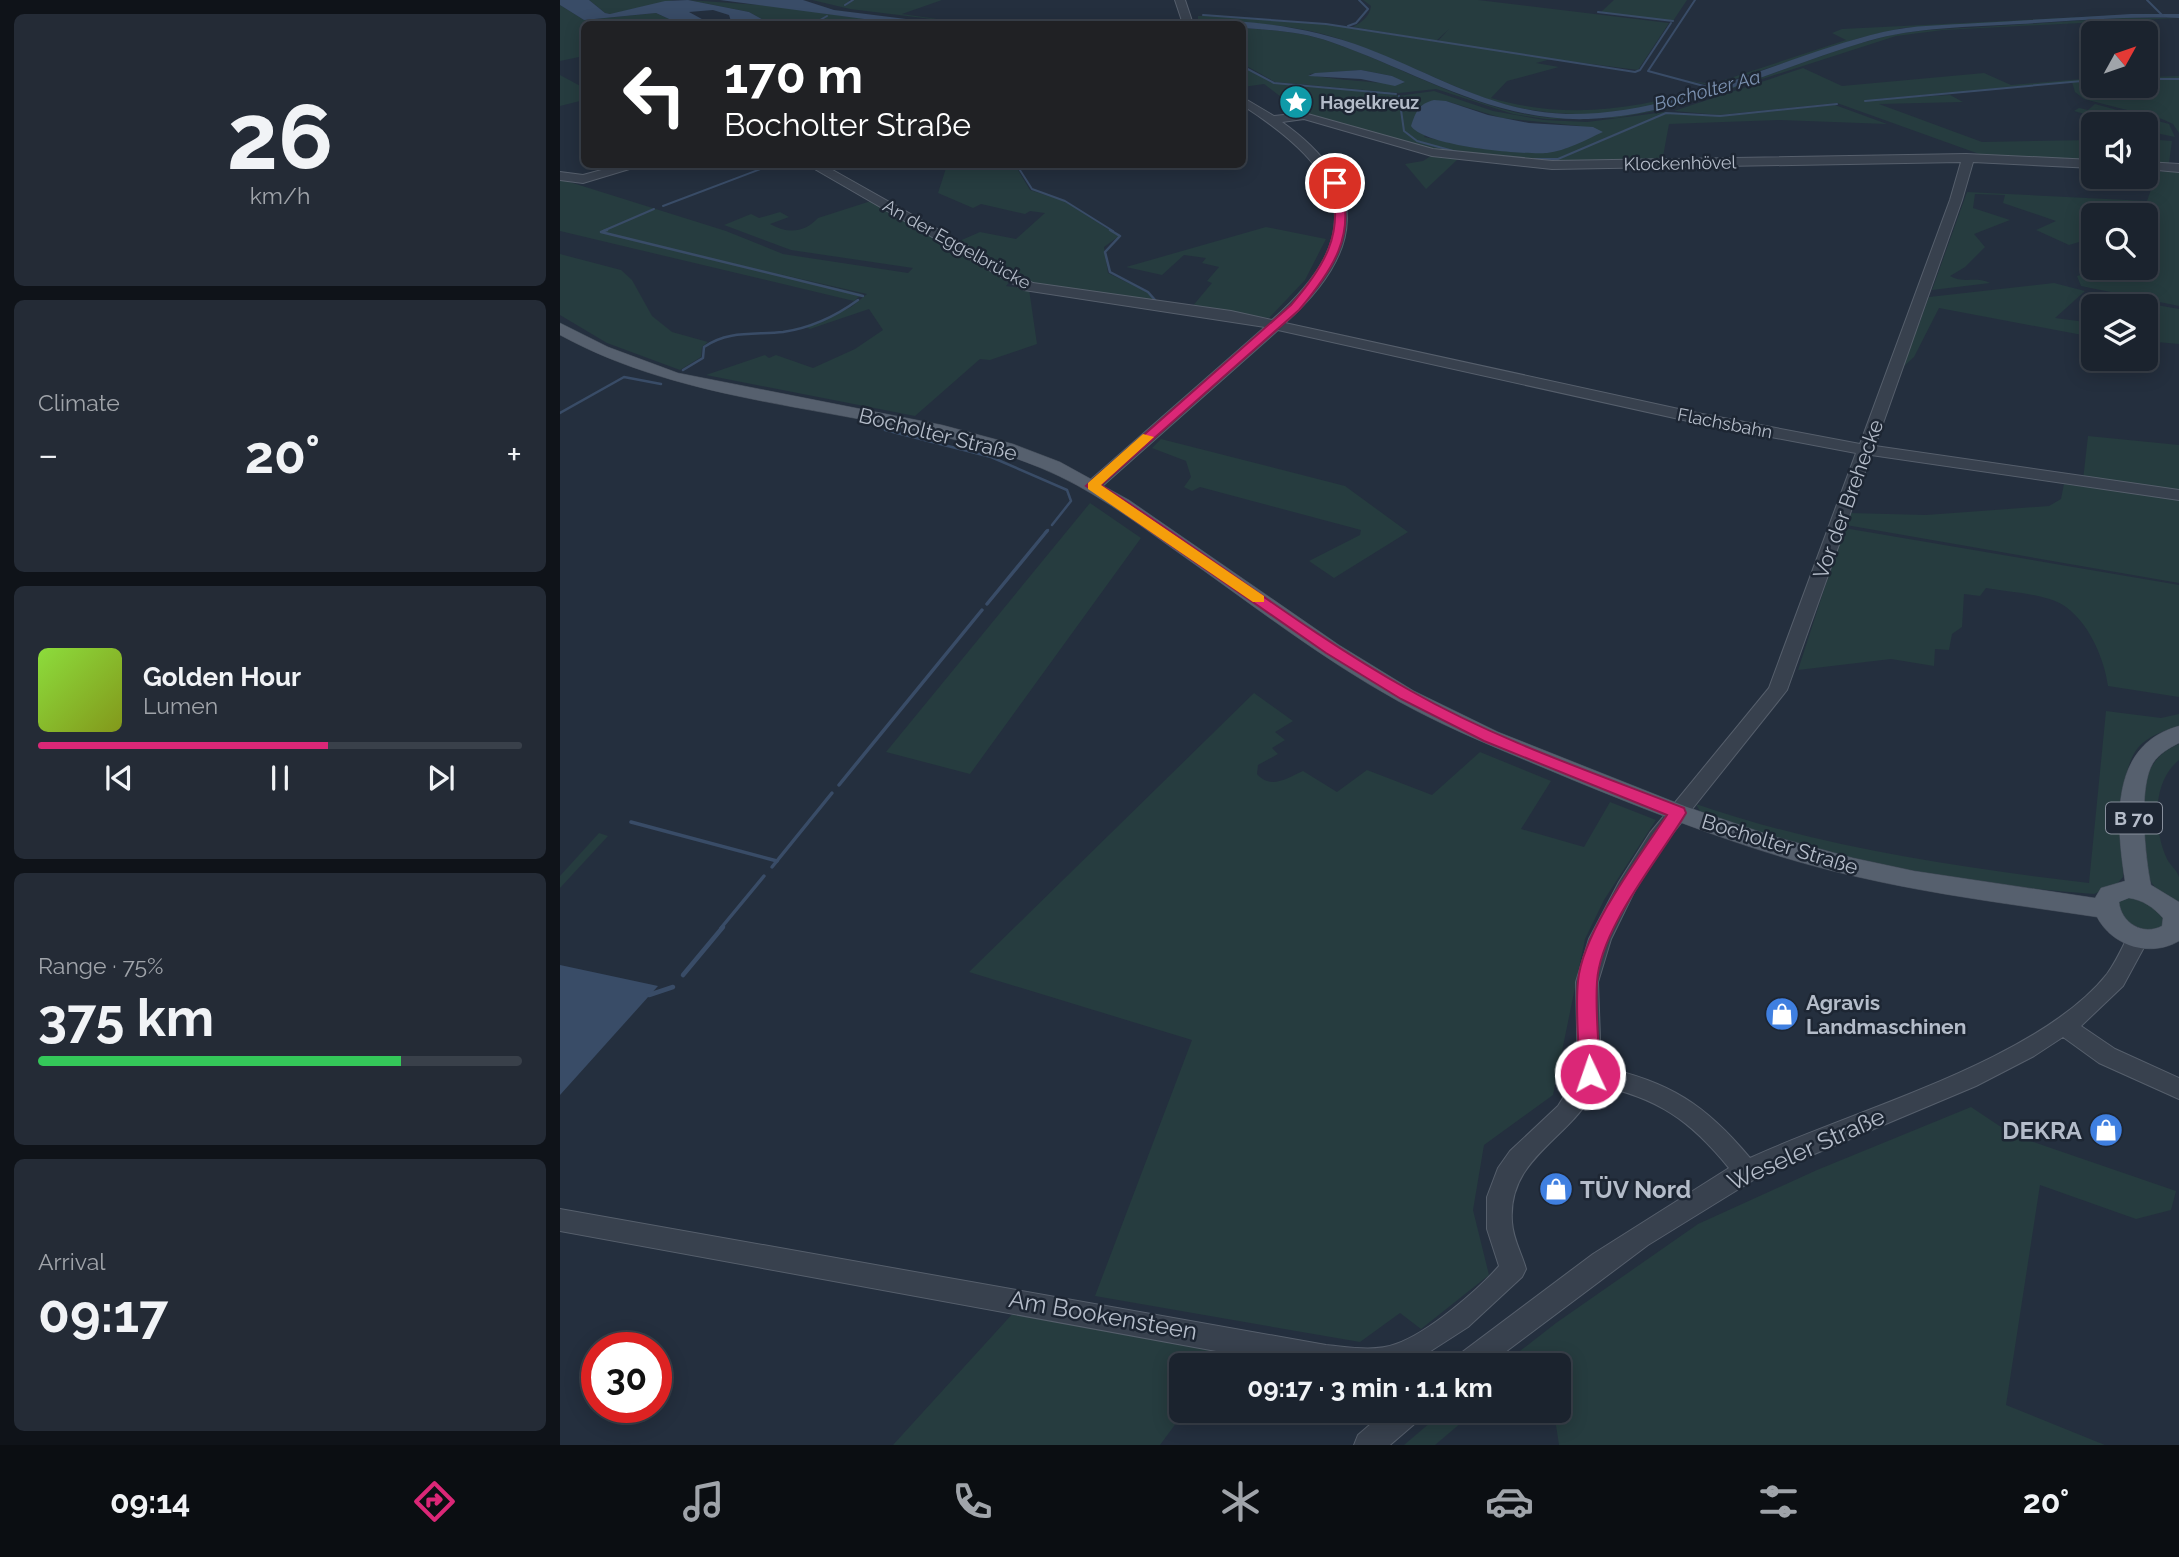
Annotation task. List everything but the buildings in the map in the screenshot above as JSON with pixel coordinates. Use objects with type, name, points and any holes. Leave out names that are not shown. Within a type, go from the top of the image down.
[{"type":"main road","name":"Bocholter Straße","points":[[560,328],[602,351],[652,371],[954,433],[1036,459],[1093,486],[1161,529],[1331,650],[1406,696],[1490,737],[1678,813],[1755,840],[1853,867],[1926,882],[2105,909]]},
{"type":"main road","name":"B 70","points":[[2139,890],[2134,856],[2136,774],[2150,750],[2179,734]]},
{"type":"main road","points":[[2139,890],[2162,900],[2177,916],[2175,931],[2169,936],[2161,939],[2138,938],[2115,926],[2105,909],[2110,895],[2118,891],[2139,890]]},
{"type":"street","points":[[1180,0],[1188,21]]},
{"type":"street","points":[[1093,486],[1276,324],[1322,275],[1342,226],[1341,200],[1322,161],[1297,136],[1246,102]]},
{"type":"street","name":"Klockenhövel","points":[[1273,119],[1304,116],[1432,152],[1552,165],[1966,158],[2081,163]]},
{"type":"street","name":"Vor der Brehecke","points":[[1678,813],[1778,690],[1956,200],[1966,158]]},
{"type":"street","points":[[2158,167],[2179,168]]},
{"type":"street","points":[[560,176],[583,179],[625,168]]},
{"type":"street","name":"An der Eggelbrücke","points":[[819,168],[1028,287],[1276,324]]},
{"type":"street","name":"Flachsbahn","points":[[1276,324],[1697,418],[1867,450],[2179,495]]},
{"type":"street","name":"Am Bookensteen","points":[[560,1220],[1326,1358],[1378,1361],[1411,1352],[1513,1269],[1503,1244],[1498,1213],[1504,1177],[1520,1155],[1569,1112],[1586,1087],[1590,1074],[1587,981],[1594,951],[1637,872],[1678,813]]},
{"type":"street","name":"Weseler Straße","points":[[1483,1353],[1613,1256],[1746,1171],[1976,1073],[2064,1026],[2120,976],[2138,938]]},
{"type":"street","points":[[2064,1026],[2107,1056],[2179,1089]]},
{"type":"street","points":[[1590,1074],[1629,1081],[1664,1093],[1706,1124],[1746,1171]]},
{"type":"street","points":[[1368,1445],[1394,1423]]},
{"type":"green space","points":[[589,0],[674,0],[611,14],[605,13]]},
{"type":"green space","points":[[688,0],[774,6],[881,21],[819,21],[826,16],[817,21],[766,21],[749,12]]},
{"type":"green space","points":[[812,0],[850,0],[845,6],[854,0],[942,0],[902,14],[951,21],[948,21],[850,9]]},
{"type":"green space","points":[[1363,0],[1478,0],[1669,23],[1638,70],[1551,59],[1536,63],[1559,67],[1507,81],[1491,98],[1519,105],[1546,109],[1600,109],[1654,102],[1708,87],[1654,106],[1624,111],[1564,114],[1534,111],[1479,96],[1375,52],[1323,34],[1246,21],[1198,20],[1198,16],[1215,16],[1324,24],[1437,42],[1449,29],[1436,41],[1353,27],[1365,19],[1371,6]]},
{"type":"green space","points":[[1614,0],[1687,0],[1673,21],[1601,12]]},
{"type":"green space","points":[[560,5],[584,20],[656,13],[673,21],[581,21],[581,57],[560,61]]},
{"type":"green space","points":[[2162,13],[1902,28],[1860,38],[1714,86],[1685,80],[1712,84],[1846,40],[1832,33],[1842,29]]},
{"type":"green space","points":[[2119,18],[2179,18],[2081,21],[1943,30],[1896,36],[1672,108],[1616,118],[1578,119],[1649,111],[1689,101],[1887,36],[1934,30]]},
{"type":"green space","points":[[1246,28],[1287,32],[1320,39],[1446,90],[1505,110],[1563,119],[1513,114],[1436,89],[1399,93],[1275,82],[1246,66]],"holes":[[[1361,70],[1392,76],[1404,83],[1356,81],[1309,74]]]},
{"type":"green space","points":[[1246,68],[1272,83],[1389,92],[1398,96],[1434,91],[1493,111],[1544,120],[1587,122],[1665,112],[1719,116],[1835,105],[1887,124],[1779,120],[1669,124],[1662,162],[1570,164],[1433,151],[1303,113],[1294,114],[1292,107],[1304,106],[1302,102],[1285,100],[1264,84],[1246,87]],"holes":[[[1446,101],[1502,118],[1580,126],[1565,149],[1486,149],[1424,137]]]},
{"type":"green space","points":[[1803,68],[1842,86],[1984,73],[2011,85],[2081,79],[2081,97],[2075,92],[2072,82],[1864,100],[1950,95],[1963,102],[1879,104],[1982,142],[2081,140],[2081,160],[1982,155],[1837,103],[1719,115],[1674,111]]},
{"type":"green space","points":[[560,75],[581,86],[581,101],[560,106]]},
{"type":"green space","points":[[2179,76],[2179,133],[2173,124],[2158,118],[2158,112],[2135,112],[2084,99],[2158,98],[2158,77]]},
{"type":"green space","points":[[2095,104],[2125,112],[2074,111],[2079,108],[2088,110]]},
{"type":"green space","points":[[2158,121],[2169,124],[2175,137],[2158,133]]},
{"type":"green space","points":[[2158,140],[2172,141],[2169,163],[2158,163]]},
{"type":"green space","points":[[1434,154],[1458,159],[1426,189],[1405,164],[1423,161]]},
{"type":"green space","points":[[946,168],[1017,168],[1030,190],[1064,201],[1119,236],[1104,247],[1108,273],[1147,292],[1156,302],[1034,285],[957,242],[980,232],[1016,239],[1045,213],[1030,211],[1025,214],[981,204],[973,208],[938,193]]},
{"type":"green space","points":[[2179,171],[2179,306],[2158,302],[2158,294],[2120,294],[2081,286],[2077,276],[2081,275],[2081,280],[2158,280],[2158,203],[2081,203],[2081,242],[2069,245],[2036,230],[2056,221],[2003,203],[2005,195],[1975,194],[1973,208],[2010,220],[1974,234],[1985,247],[1965,267],[1950,276],[1990,283],[1932,290],[1967,192],[2147,201],[2151,189],[2158,189],[2158,172]]},
{"type":"green space","points":[[560,179],[726,231],[783,254],[908,273],[913,268],[791,250],[724,225],[751,214],[759,218],[780,212],[789,217],[770,224],[795,230],[807,227],[818,218],[871,201],[1011,280],[1006,286],[1029,289],[1037,344],[990,360],[980,359],[915,416],[706,375],[765,355],[769,358],[776,355],[813,368],[855,349],[883,330],[869,309],[810,329],[806,327],[851,307],[867,294],[775,273],[862,294],[854,301],[560,231]]},
{"type":"green space","points":[[1266,227],[1326,239],[1305,280],[1269,318],[1191,308],[1212,283],[1207,281],[1219,267],[1202,263],[1206,258],[1184,255],[1162,275],[1126,267]]},
{"type":"green space","points":[[560,254],[621,270],[632,280],[652,316],[672,332],[708,342],[702,347],[701,357],[680,370],[607,343],[560,315]]},
{"type":"green space","points":[[2054,283],[2085,291],[2055,318],[2081,321],[2081,335],[1939,308],[1914,357],[1903,367],[1929,297]]},
{"type":"green space","points":[[2158,305],[2179,309],[2179,344],[2158,342]]},
{"type":"green space","points":[[2088,436],[2179,445],[2179,492],[2083,480]]},
{"type":"green space","points":[[1161,439],[1345,486],[1408,532],[1334,578],[1309,561],[1360,535],[1361,530],[1200,487],[1192,491],[1184,487],[1191,477],[1186,461],[1152,448]]},
{"type":"green space","points":[[2064,484],[2179,499],[2179,583],[1846,525],[1849,513],[1926,515],[2049,506],[2061,499]]},
{"type":"green space","points":[[1090,503],[1141,538],[970,774],[886,752]]},
{"type":"green space","points":[[1844,528],[2179,585],[2179,697],[2108,686],[2102,662],[2091,637],[2084,625],[2066,607],[2039,596],[1986,588],[1980,596],[1964,594],[1962,627],[1952,634],[1949,650],[1935,649],[1934,666],[1891,659],[1798,670]]},
{"type":"green space","points":[[1254,693],[1293,721],[1275,732],[1285,740],[1272,748],[1278,754],[1258,765],[1257,774],[1268,781],[1279,781],[1303,771],[1337,792],[1367,770],[1432,795],[1480,752],[1551,781],[1521,829],[1584,847],[1610,802],[1656,820],[1604,900],[1585,939],[1553,1095],[1484,1145],[1473,1210],[1489,1275],[1421,1329],[1400,1313],[1360,1342],[1095,1296],[1192,1040],[969,972]]},
{"type":"green space","points":[[2106,711],[2161,718],[2179,714],[2179,726],[2156,734],[2146,741],[2130,761],[2123,793],[2123,877],[2117,884],[2094,894],[1994,884],[1847,857],[1702,815],[1696,804],[1793,833],[1890,854],[2089,883]]},
{"type":"green space","points":[[2179,744],[2179,760],[2170,769],[2160,793],[2158,820],[2162,847],[2179,877],[2179,905],[2155,888],[2148,875],[2143,796],[2149,771],[2156,760]]},
{"type":"green space","points":[[599,833],[608,836],[560,888],[560,876]]},
{"type":"green space","points":[[2135,895],[2165,913],[2164,927],[2147,931],[2121,920],[2117,900]]},
{"type":"green space","points":[[1971,1107],[2013,1135],[2176,1191],[2171,1210],[2136,1219],[2040,1185],[2006,1405],[2105,1445],[1559,1445],[1556,1423],[1571,1423],[1571,1353],[1517,1353],[1698,1224],[1817,1170]]},
{"type":"green space","points":[[1015,1311],[1228,1352],[1169,1353],[1169,1423],[1176,1423],[1160,1445],[893,1445]]},
{"type":"green space","points":[[1430,1423],[1461,1423],[1435,1445],[1404,1445]]},
{"type":"water","points":[[560,0],[589,0],[610,14],[665,1],[688,0],[749,12],[766,21],[731,21],[729,15],[713,10],[689,12],[706,21],[673,21],[656,13],[584,20],[560,5]]},
{"type":"water","points":[[720,0],[803,0],[834,10],[922,21],[879,21]]},
{"type":"water","name":"Bocholter Aa","points":[[2131,14],[2179,14],[2179,18],[2100,19],[1962,27],[1887,36],[1695,100],[1624,116],[1588,119],[1553,118],[1488,104],[1331,42],[1310,36],[1246,28],[1246,22],[1276,25],[1337,38],[1488,99],[1539,112],[1566,114],[1647,106],[1687,96],[1843,43],[1883,32],[1930,26]]},
{"type":"water","points":[[1182,20],[1228,21],[1151,21]]},
{"type":"water","points":[[1361,70],[1392,76],[1405,82],[1395,86],[1361,79],[1308,76],[1315,73]]},
{"type":"water","points":[[1434,100],[1529,123],[1593,127],[1603,132],[1568,148],[1547,153],[1474,148],[1434,139],[1411,126],[1418,109]]},
{"type":"water","points":[[560,965],[658,986],[560,1095]]},
{"type":"waterway","points":[[845,5],[853,0]]},
{"type":"waterway","points":[[1348,26],[1356,23],[1368,9],[1359,0]]},
{"type":"waterway","name":"Bocholter Aa","points":[[1695,0],[1648,71],[1715,89]]},
{"type":"waterway","points":[[2147,0],[2163,16]]},
{"type":"waterway","points":[[1598,12],[1673,21]]},
{"type":"waterway","points":[[1203,15],[1326,24],[1635,72],[1640,70],[1671,23]]},
{"type":"waterway","points":[[818,21],[827,16]]},
{"type":"waterway","points":[[1246,68],[1274,83],[1396,94]]},
{"type":"waterway","points":[[2158,79],[2179,79]]},
{"type":"waterway","points":[[1865,101],[2081,81]]},
{"type":"waterway","points":[[1399,96],[1404,131],[1417,141],[1457,152]]},
{"type":"waterway","name":"Bocholter Aa","points":[[1534,159],[1558,159],[1666,113],[1720,116],[1837,104]]},
{"type":"waterway","points":[[663,206],[763,168]]},
{"type":"waterway","points":[[1019,168],[1032,189],[1065,201],[1113,231]]},
{"type":"waterway","points":[[603,231],[654,209]]},
{"type":"waterway","points":[[607,230],[601,232],[863,296]]},
{"type":"waterway","points":[[1110,230],[1120,236],[1105,252],[1110,272],[1148,292],[1155,300]]},
{"type":"waterway","points":[[683,370],[703,358],[704,347],[713,342],[742,334],[803,328],[832,316],[858,300]]},
{"type":"waterway","points":[[560,413],[624,377],[661,384]]},
{"type":"waterway","points":[[885,430],[991,457],[1067,490],[1071,501],[1052,525]]},
{"type":"waterway","points":[[987,604],[1047,531]]},
{"type":"waterway","points":[[839,785],[982,610]]},
{"type":"waterway","points":[[777,861],[832,793]]},
{"type":"waterway","points":[[631,822],[777,861]]},
{"type":"waterway","points":[[772,867],[777,861]]},
{"type":"waterway","points":[[721,928],[764,876]]},
{"type":"waterway","points":[[683,975],[723,927]]},
{"type":"waterway","points":[[649,995],[673,987]]},
{"type":"slow traffic","points":[[1148,437],[1093,486],[1161,529],[1258,599]]},
{"type":"place","name":"Hagelkreuz","points":[[1296,102]]},
{"type":"place","name":"Agravis Landmaschinen","points":[[1782,1014]]},
{"type":"place","name":"DEKRA","points":[[2106,1130]]},
{"type":"place","name":"TÜV Nord","points":[[1556,1189]]},
{"type":"route","points":[[1335,183],[1341,200],[1342,226],[1339,239],[1322,275],[1295,307],[1093,486],[1161,529],[1331,650],[1406,696],[1490,737],[1678,813],[1670,820],[1637,872],[1594,951],[1587,981],[1590,1074]]}]
